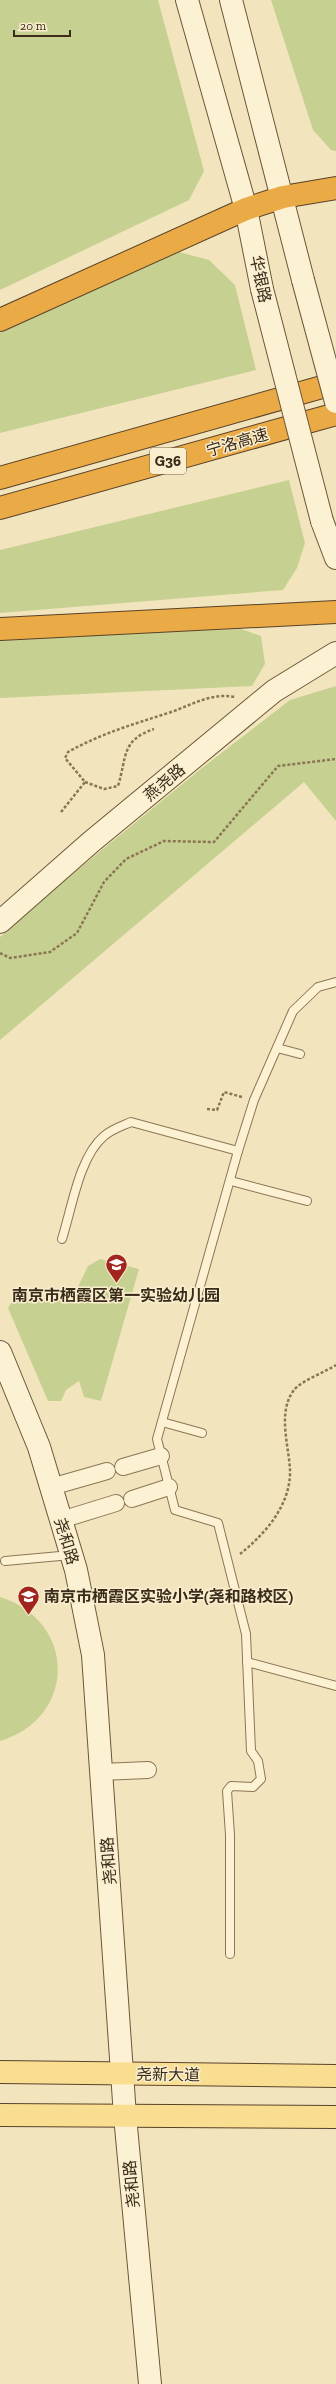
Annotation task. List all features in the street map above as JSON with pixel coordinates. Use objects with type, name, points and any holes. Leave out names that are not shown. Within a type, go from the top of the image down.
[{"type":"highway","points":[[0,320],[246,209],[283,197],[336,188]]},
{"type":"highway","name":"宁洛高速","points":[[0,478],[336,383]]},
{"type":"highway","name":"宁洛高速","points":[[0,508],[336,414]]},
{"type":"highway","points":[[0,629],[336,612]]},
{"type":"main road","name":"华银路","points":[[187,0],[246,209],[262,290],[322,521],[336,558]]},
{"type":"main road","points":[[231,0],[336,402]]},
{"type":"main road","name":"燕尧路","points":[[0,922],[91,842],[274,691],[336,653]]},
{"type":"main road","name":"尧和路","points":[[0,1352],[9,1384],[39,1447],[72,1555],[93,1655],[125,2116],[150,2384]]},
{"type":"main road","name":"尧新大道","points":[[0,2072],[336,2076]]},
{"type":"main road","points":[[0,2115],[336,2117]]},
{"type":"street","points":[[123,1467],[161,1456]]},
{"type":"street","points":[[51,1488],[107,1471]]},
{"type":"street","points":[[132,1498],[169,1487]]},
{"type":"street","points":[[61,1520],[116,1503]]},
{"type":"street","points":[[102,1772],[148,1770]]},
{"type":"lane","points":[[230,1954],[230,1835],[227,1791],[231,1786],[253,1787],[261,1779],[258,1761],[251,1751],[246,1634],[218,1523],[174,1510],[157,1439],[254,1100],[293,1011],[318,987],[336,982]]},
{"type":"lane","points":[[277,1048],[300,1054]]},
{"type":"lane","points":[[62,1239],[87,1156],[104,1136],[117,1127],[131,1122],[238,1152]]},
{"type":"lane","points":[[231,1180],[307,1201]]},
{"type":"lane","points":[[162,1422],[202,1433]]},
{"type":"lane","points":[[5,1561],[72,1555]]},
{"type":"lane","points":[[247,1662],[336,1686]]},
{"type":"path","points":[[154,729],[133,739],[124,756],[118,786],[104,789],[85,782],[65,758],[68,752],[90,740],[184,708],[204,698],[224,695],[242,698]]},
{"type":"path","points":[[0,953],[10,958],[50,952],[77,933],[104,882],[126,860],[164,841],[214,842],[278,766],[336,759]]},
{"type":"path","points":[[61,812],[85,782]]},
{"type":"path","points":[[207,1109],[217,1110],[224,1092],[254,1100]]},
{"type":"path","points":[[228,1563],[255,1542],[276,1517],[286,1495],[290,1472],[285,1429],[287,1405],[294,1389],[336,1365]]},
{"type":"green space","points":[[0,0],[158,0],[204,171],[189,200],[0,290]]},
{"type":"green space","points":[[271,0],[336,0],[336,151],[331,150],[313,130]]},
{"type":"green space","points":[[179,252],[209,260],[235,285],[256,370],[0,433],[0,329],[147,260]]},
{"type":"green space","points":[[289,480],[305,543],[297,568],[283,590],[0,613],[0,550]]},
{"type":"green space","points":[[241,629],[261,636],[265,664],[252,686],[0,698],[0,638]]},
{"type":"green space","points":[[336,686],[336,821],[304,782],[0,1040],[0,937],[54,889],[202,768],[290,700]]},
{"type":"green space","points":[[100,1259],[139,1269],[101,1401],[84,1397],[79,1381],[66,1390],[61,1401],[48,1401],[8,1308],[12,1302],[21,1299],[51,1298],[62,1291],[77,1289],[88,1266]]},
{"type":"green space","points":[[0,1597],[25,1609],[43,1626],[54,1647],[58,1669],[54,1692],[43,1712],[25,1729],[0,1741]]},
{"type":"place","name":"南京市栖霞区第一实验幼儿园","points":[[116,1284]]},
{"type":"place","name":"南京市栖霞区实验小学(尧和路校区)","points":[[29,1616]]}]
